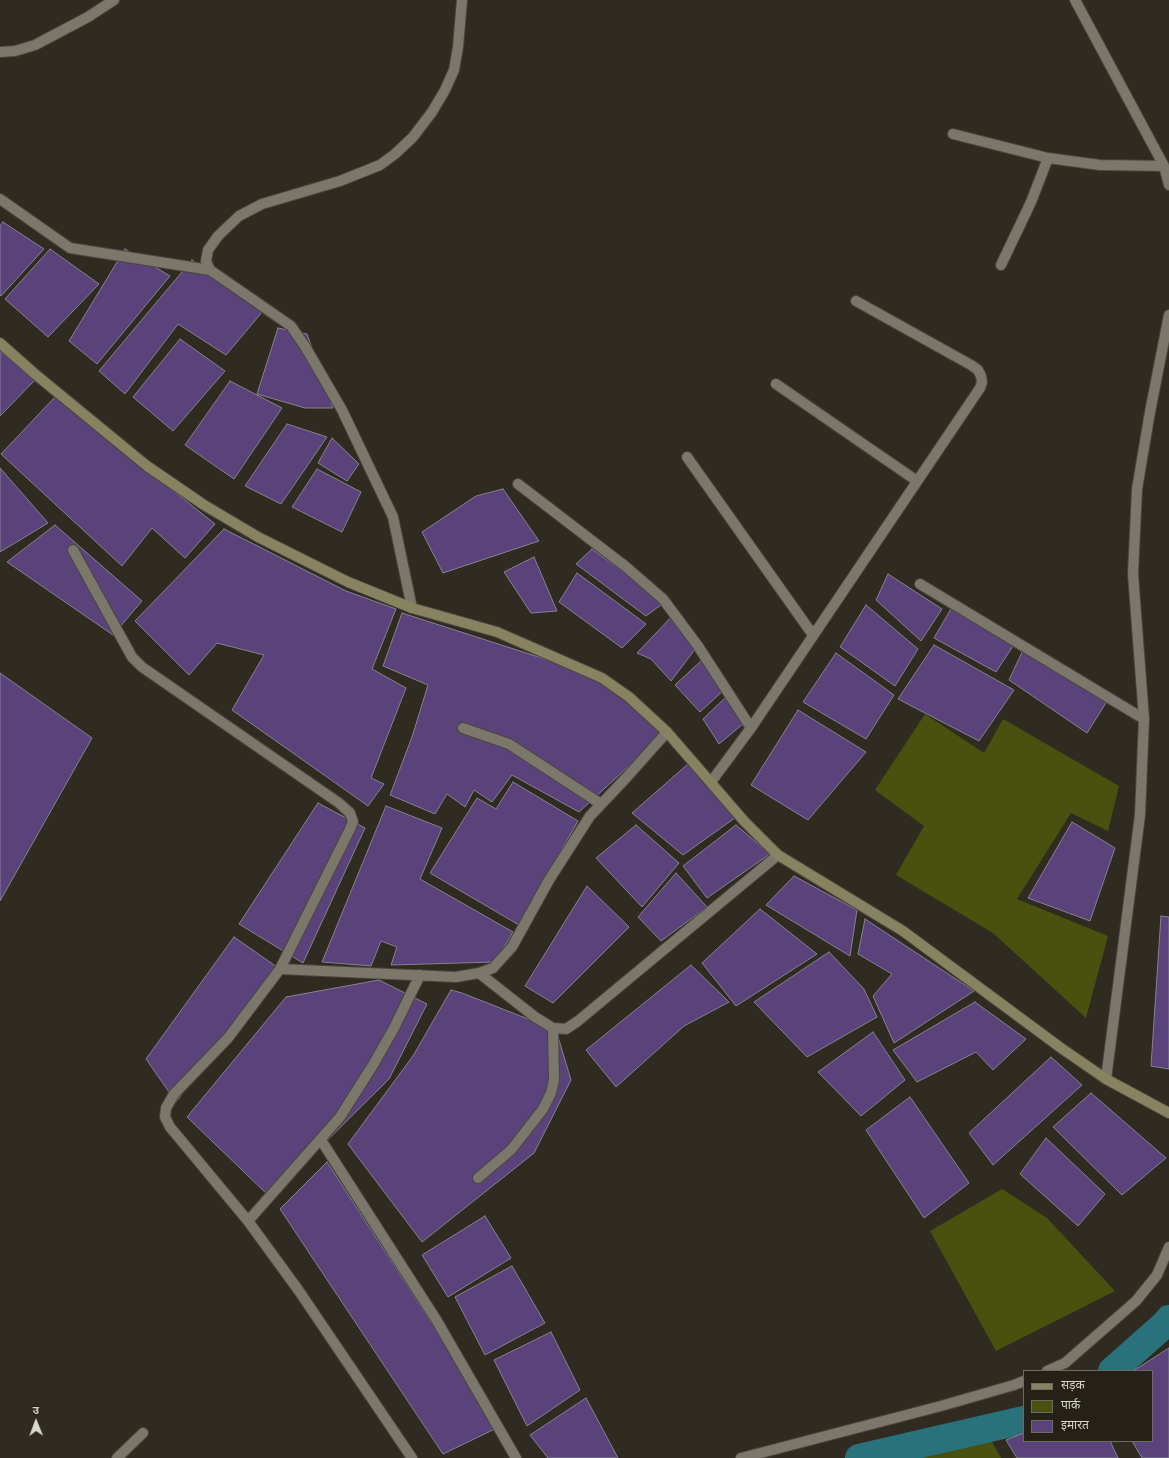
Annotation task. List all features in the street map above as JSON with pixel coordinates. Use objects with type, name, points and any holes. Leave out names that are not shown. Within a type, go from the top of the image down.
[{"type":"street","points":[[0,52],[16,51],[35,45],[88,17],[114,0]]},
{"type":"street","points":[[210,270],[206,261],[208,250],[218,236],[239,216],[262,204],[340,181],[380,165],[395,154],[413,137],[438,101],[454,70],[458,47],[462,0]]},
{"type":"street","points":[[1075,0],[1164,166],[1169,185]]},
{"type":"street","points":[[954,134],[1048,158],[1100,165],[1164,166]]},
{"type":"street","points":[[1001,265],[1031,202],[1048,158]]},
{"type":"street","points":[[0,200],[70,248],[210,270],[291,326],[306,348],[342,410],[392,517],[412,608]]},
{"type":"street","points":[[711,782],[751,728],[980,388],[982,382],[978,370],[971,365],[856,301]]},
{"type":"street","points":[[1106,1079],[1140,815],[1144,719],[1133,574],[1138,489],[1150,412],[1169,315]]},
{"type":"street","points":[[0,343],[35,374],[147,466],[204,505],[258,537],[348,582],[412,608],[498,632],[602,678],[629,697],[667,732],[744,821],[778,855],[903,932],[1106,1079],[1169,1113]]},
{"type":"street","points":[[776,384],[917,481]]},
{"type":"street","points":[[688,457],[813,635]]},
{"type":"street","points":[[518,484],[625,566],[663,599],[698,646],[751,728]]},
{"type":"street","points":[[73,550],[132,657],[142,667],[350,813],[353,822],[349,831],[280,969],[228,1038],[174,1094],[166,1108],[165,1117],[170,1127],[248,1221],[299,1291],[412,1458]]},
{"type":"street","points":[[920,584],[1144,719]]},
{"type":"street","points":[[464,728],[509,744],[601,804]]},
{"type":"street","points":[[280,969],[456,976],[479,974],[493,968],[512,947],[549,880],[590,816],[667,732]]},
{"type":"street","points":[[479,974],[535,1017],[553,1028],[566,1029],[578,1021],[778,855]]},
{"type":"street","points":[[248,1221],[340,1117],[373,1065],[394,1028],[420,975]]},
{"type":"street","points":[[478,1178],[511,1150],[543,1109],[551,1093],[554,1080],[553,1028]]},
{"type":"street","points":[[321,1140],[437,1321],[516,1458]]},
{"type":"street","points":[[1049,1370],[1065,1363],[1136,1301],[1157,1275],[1169,1247]]},
{"type":"street","points":[[741,1458],[942,1406],[1023,1381]]},
{"type":"street","points":[[117,1458],[143,1433]]},
{"type":"green space","points":[[925,714],[984,753],[1003,719],[1119,786],[1108,831],[1071,813],[1017,899],[1108,936],[1086,1018],[993,933],[896,875],[924,826],[875,790]]},
{"type":"green space","points":[[1002,1189],[1047,1218],[1115,1291],[996,1351],[930,1231]]},
{"type":"green space","points":[[991,1440],[1001,1458],[921,1458]]},
{"type":"building","points":[[3,222],[44,249],[1,296],[0,226]]},
{"type":"building","points":[[50,249],[99,284],[48,337],[5,299]]},
{"type":"building","points":[[125,249],[170,276],[97,364],[69,341]]},
{"type":"building","points":[[192,260],[263,311],[226,355],[178,324],[125,394],[99,371]]},
{"type":"building","points":[[278,328],[307,334],[333,408],[305,408],[257,394]]},
{"type":"building","points":[[180,339],[225,371],[173,431],[133,397]]},
{"type":"building","points":[[0,351],[35,380],[0,416]]},
{"type":"building","points":[[230,381],[282,408],[234,479],[185,445]]},
{"type":"building","points":[[55,397],[215,524],[185,558],[152,528],[122,566],[1,454]]},
{"type":"building","points":[[287,424],[327,437],[281,504],[245,486]]},
{"type":"building","points":[[332,438],[359,464],[347,481],[318,463]]},
{"type":"building","points":[[0,468],[48,523],[0,552]]},
{"type":"building","points":[[317,469],[361,492],[342,532],[292,507]]},
{"type":"building","points":[[503,489],[539,541],[443,573],[422,532],[476,496]]},
{"type":"building","points":[[55,525],[142,601],[113,635],[7,562]]},
{"type":"building","points":[[224,529],[346,591],[396,609],[372,669],[406,688],[371,778],[384,784],[368,806],[232,710],[264,655],[217,643],[189,675],[135,621]]},
{"type":"building","points":[[592,549],[665,602],[646,616],[576,564]]},
{"type":"building","points":[[534,557],[557,611],[531,613],[504,572]]},
{"type":"building","points":[[577,573],[646,624],[622,648],[559,602]]},
{"type":"building","points":[[888,574],[942,609],[921,641],[876,600]]},
{"type":"building","points":[[866,605],[918,649],[895,686],[840,647]]},
{"type":"building","points":[[951,609],[1013,646],[996,672],[934,638]]},
{"type":"building","points":[[677,611],[696,648],[671,681],[651,659],[637,653]]},
{"type":"building","points":[[402,613],[579,670],[631,695],[668,730],[579,812],[512,775],[492,802],[474,790],[465,807],[447,794],[435,814],[390,795],[412,737],[428,685],[383,666]]},
{"type":"building","points":[[934,645],[1014,690],[979,741],[898,699]]},
{"type":"building","points":[[1024,648],[1109,698],[1087,733],[1009,680]]},
{"type":"building","points":[[836,653],[894,695],[866,739],[803,702]]},
{"type":"building","points":[[703,659],[725,689],[700,712],[675,685]]},
{"type":"building","points":[[0,673],[92,738],[0,901]]},
{"type":"building","points":[[726,697],[743,724],[719,744],[703,719]]},
{"type":"building","points":[[798,710],[866,752],[808,820],[751,785]]},
{"type":"building","points":[[688,764],[739,815],[683,855],[632,813]]},
{"type":"building","points":[[513,782],[578,821],[519,925],[430,873],[477,798],[496,809]]},
{"type":"building","points":[[318,803],[365,828],[303,963],[239,924]]},
{"type":"building","points":[[386,806],[442,828],[420,879],[513,932],[495,962],[391,965],[397,947],[381,941],[371,966],[322,962]]},
{"type":"building","points":[[1072,822],[1115,848],[1090,921],[1028,898]]},
{"type":"building","points":[[636,825],[679,863],[642,907],[596,858]]},
{"type":"building","points":[[736,825],[770,854],[707,898],[683,866]]},
{"type":"building","points":[[676,873],[707,907],[661,941],[638,917]]},
{"type":"building","points":[[794,876],[857,910],[850,956],[766,905]]},
{"type":"building","points":[[587,886],[629,927],[553,1003],[525,986]]},
{"type":"building","points":[[760,909],[817,954],[736,1006],[702,963]]},
{"type":"building","points":[[1161,916],[1169,917],[1169,1069],[1151,1066]]},
{"type":"building","points":[[865,919],[974,991],[894,1043],[873,996],[892,974],[858,954]]},
{"type":"building","points":[[234,937],[277,967],[176,1102],[146,1059]]},
{"type":"building","points":[[829,952],[864,989],[877,1017],[807,1057],[754,1002]]},
{"type":"building","points":[[691,965],[729,1002],[684,1026],[616,1087],[586,1050]]},
{"type":"building","points":[[379,980],[427,1004],[389,1079],[270,1197],[187,1117],[286,997]]},
{"type":"building","points":[[451,990],[556,1030],[571,1080],[534,1153],[422,1242],[348,1144],[413,1056]]},
{"type":"building","points":[[975,1002],[1026,1039],[993,1070],[976,1052],[917,1082],[893,1050]]},
{"type":"building","points":[[873,1032],[905,1080],[861,1116],[818,1072]]},
{"type":"building","points":[[1051,1057],[1082,1085],[993,1165],[969,1133]]},
{"type":"building","points":[[1091,1093],[1166,1158],[1122,1195],[1053,1127]]},
{"type":"building","points":[[910,1097],[969,1183],[924,1218],[866,1130]]},
{"type":"building","points":[[1046,1138],[1105,1194],[1078,1226],[1020,1174]]},
{"type":"building","points":[[327,1162],[499,1427],[443,1454],[280,1209]]},
{"type":"building","points":[[485,1216],[511,1258],[448,1297],[422,1255]]},
{"type":"building","points":[[512,1266],[545,1323],[485,1355],[455,1297]]},
{"type":"building","points":[[551,1332],[580,1390],[527,1426],[494,1360]]},
{"type":"building","points":[[1169,1348],[1169,1458],[1142,1458],[1133,1442],[1153,1442],[1153,1370],[1135,1370]]},
{"type":"building","points":[[586,1398],[618,1458],[548,1458],[530,1435]]},
{"type":"building","points":[[1023,1433],[1023,1442],[1110,1442],[1118,1458],[1017,1458],[1006,1440]]},
{"type":"waterway","points":[[1113,1370],[1169,1319]]},
{"type":"waterway","points":[[859,1458],[1023,1420]]}]
